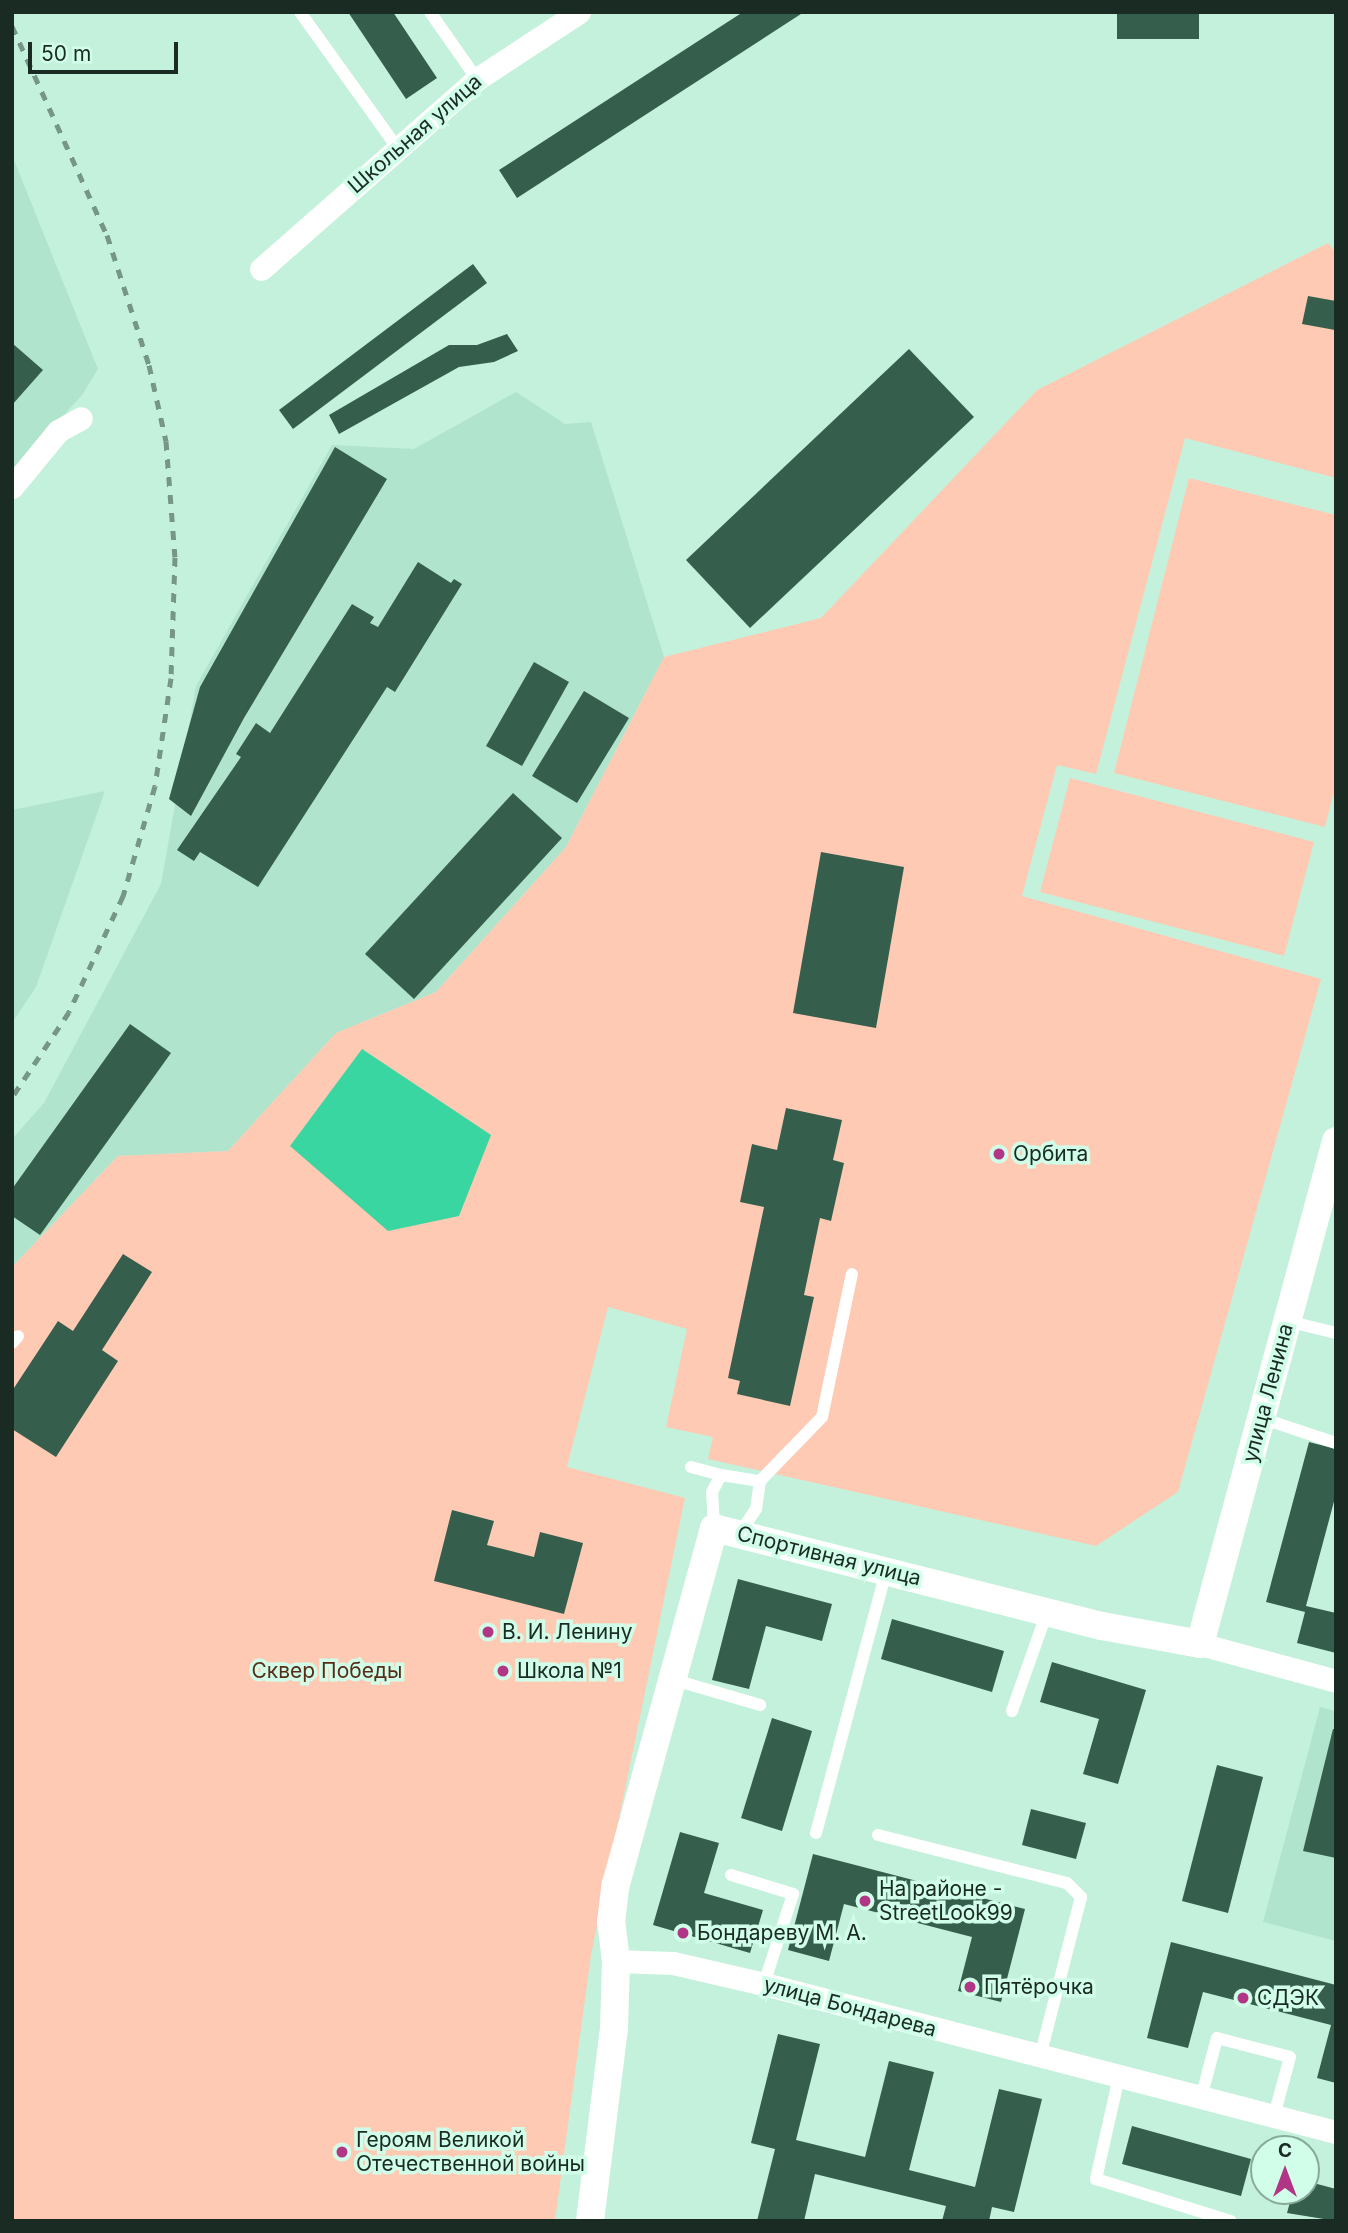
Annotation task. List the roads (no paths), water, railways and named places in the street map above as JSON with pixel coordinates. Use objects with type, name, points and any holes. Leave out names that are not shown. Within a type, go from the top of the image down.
[{"type":"street","name":"Школьная улица","points":[[261,269],[477,79],[579,12]]},
{"type":"street","points":[[12,487],[58,431],[81,418]]},
{"type":"street","name":"улица Ленина","points":[[1200,1644],[1336,1141]]},
{"type":"street","name":"Спортивная улица","points":[[616,1961],[611,1922],[615,1884],[670,1679],[727,1531],[1048,1612],[1200,1644],[1336,1681]]},
{"type":"street","points":[[590,2221],[614,2029],[616,1961]]},
{"type":"street","name":"улица Бондарева","points":[[616,1961],[673,1963],[764,1984],[1336,2132]]},
{"type":"lane","points":[[300,12],[398,149]]},
{"type":"lane","points":[[430,12],[477,79]]},
{"type":"lane","points":[[721,1475],[712,1492],[727,1531],[756,1508],[760,1481],[822,1417],[852,1275]]},
{"type":"lane","points":[[1287,1321],[1336,1333]]},
{"type":"lane","points":[[1261,1418],[1336,1443]]},
{"type":"lane","points":[[691,1468],[760,1481]]},
{"type":"lane","points":[[816,1833],[886,1570]]},
{"type":"lane","points":[[1012,1711],[1048,1612]]},
{"type":"lane","points":[[670,1679],[760,1705]]},
{"type":"lane","points":[[878,1835],[1067,1884],[1081,1897],[1040,2057]]},
{"type":"lane","points":[[731,1875],[793,1894],[764,1984]]},
{"type":"lane","points":[[1201,2098],[1217,2038],[1290,2057],[1274,2116]]},
{"type":"lane","points":[[1119,2077],[1096,2179],[1231,2221]]},
{"type":"railway","points":[[12,26],[107,235],[149,365],[166,441],[175,557],[171,678],[155,786],[123,896],[69,1012],[12,1097]]},
{"type":"place","name":"Орбита","points":[[999,1154]]},
{"type":"place","name":"В. И. Ленину","points":[[488,1632]]},
{"type":"place","name":"Школа №1","points":[[503,1671]]},
{"type":"place","name":"На районе - StreetLook99","points":[[865,1901]]},
{"type":"place","name":"Бондареву М. А.","points":[[683,1933]]},
{"type":"place","name":"Пятёрочка","points":[[970,1987]]},
{"type":"place","name":"СДЭК","points":[[1243,1998]]},
{"type":"place","name":"Героям Великой Отечественной войны","points":[[342,2152]]},
{"type":"park label","name":"Сквер Победы","points":[[327,1671]]}]
